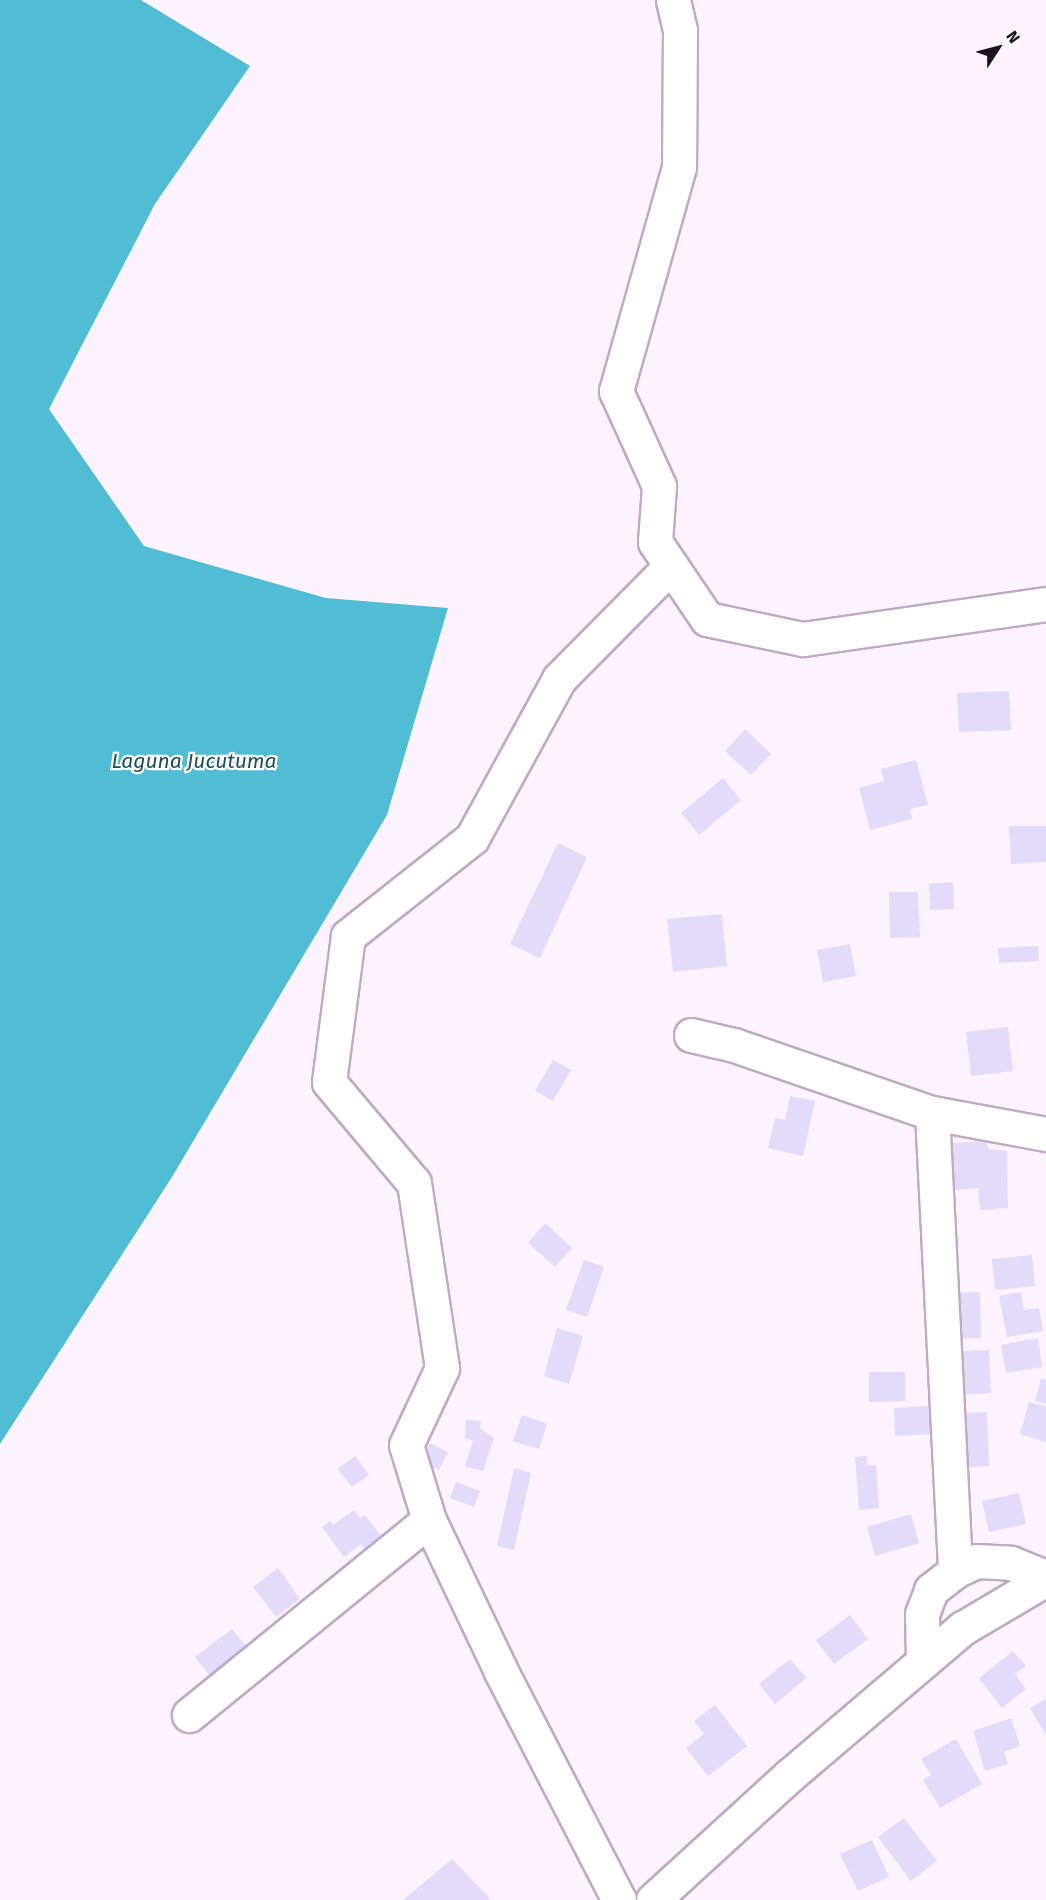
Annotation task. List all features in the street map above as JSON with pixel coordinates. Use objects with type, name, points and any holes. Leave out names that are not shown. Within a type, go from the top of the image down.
[{"type":"street","points":[[673,0],[680,30],[679,167],[616,391],[659,486],[655,542],[707,619],[803,639],[1046,604]]},
{"type":"street","points":[[619,1900],[501,1671],[429,1520],[406,1445],[442,1368],[414,1183],[329,1082],[348,936],[472,838],[559,679],[671,566]]},
{"type":"street","points":[[691,1035],[734,1045],[932,1113],[1046,1134]]},
{"type":"street","points":[[932,1113],[955,1571]]},
{"type":"street","points":[[189,1715],[429,1520]]},
{"type":"street","points":[[923,1661],[922,1614],[931,1590],[955,1571],[976,1561],[1011,1563],[1046,1578]]},
{"type":"street","points":[[653,1900],[789,1774],[963,1628],[1046,1578]]},
{"type":"water","name":"Laguna Jucutuma","points":[[0,0],[141,0],[250,66],[155,204],[49,409],[144,546],[326,598],[448,608],[387,815],[172,1177],[0,1444]]},
{"type":"building","points":[[1009,691],[1011,730],[959,732],[957,693]]},
{"type":"building","points":[[745,729],[771,754],[751,775],[725,751]]},
{"type":"building","points":[[916,760],[928,805],[910,809],[912,819],[870,830],[859,788],[884,781],[881,769]]},
{"type":"building","points":[[723,778],[741,800],[699,835],[681,813]]},
{"type":"building","points":[[1009,826],[1046,826],[1046,862],[1011,864]]},
{"type":"building","points":[[558,843],[587,857],[540,958],[510,944]]},
{"type":"building","points":[[953,882],[954,909],[930,910],[929,884]]},
{"type":"building","points":[[889,892],[918,892],[920,937],[890,938]]},
{"type":"building","points":[[722,914],[727,966],[673,972],[667,919]]},
{"type":"building","points":[[850,944],[856,976],[823,982],[817,950]]},
{"type":"building","points":[[1038,946],[1039,961],[999,963],[998,948]]},
{"type":"building","points":[[1008,1027],[1013,1071],[971,1076],[966,1032]]},
{"type":"building","points":[[553,1060],[571,1070],[553,1101],[535,1091]]},
{"type":"building","points":[[790,1096],[815,1101],[803,1156],[768,1148],[775,1118],[785,1120]]},
{"type":"building","points":[[985,1141],[989,1149],[1007,1151],[1008,1208],[980,1210],[978,1188],[954,1190],[950,1143]]},
{"type":"building","points":[[545,1223],[572,1248],[555,1267],[528,1243]]},
{"type":"building","points":[[1032,1255],[1035,1286],[995,1290],[992,1259]]},
{"type":"building","points":[[584,1260],[604,1267],[587,1317],[566,1310]]},
{"type":"building","points":[[980,1292],[981,1338],[948,1339],[947,1293]]},
{"type":"building","points":[[1021,1292],[1024,1310],[1039,1308],[1043,1331],[1007,1337],[999,1296]]},
{"type":"building","points":[[557,1328],[583,1336],[569,1384],[544,1376]]},
{"type":"building","points":[[1038,1338],[1042,1367],[1006,1373],[1001,1345]]},
{"type":"building","points":[[989,1350],[991,1393],[951,1395],[949,1352]]},
{"type":"building","points":[[869,1372],[905,1372],[905,1401],[869,1402]]},
{"type":"building","points":[[1041,1379],[1046,1380],[1046,1404],[1035,1401]]},
{"type":"building","points":[[1029,1402],[1046,1407],[1046,1442],[1020,1434]]},
{"type":"building","points":[[931,1406],[932,1434],[895,1436],[894,1408]]},
{"type":"building","points":[[987,1412],[989,1466],[956,1468],[953,1414]]},
{"type":"building","points":[[522,1415],[547,1424],[539,1449],[513,1441]]},
{"type":"building","points":[[466,1420],[481,1421],[480,1428],[494,1438],[483,1471],[465,1466],[473,1441],[465,1438]]},
{"type":"building","points":[[430,1443],[448,1452],[439,1470],[421,1461]]},
{"type":"building","points":[[355,1456],[369,1475],[352,1487],[338,1469]]},
{"type":"building","points":[[867,1456],[867,1465],[876,1465],[879,1508],[859,1510],[855,1457]]},
{"type":"building","points":[[514,1468],[531,1473],[514,1550],[497,1546]]},
{"type":"building","points":[[456,1482],[480,1491],[474,1507],[450,1498]]},
{"type":"building","points":[[1019,1493],[1026,1524],[989,1532],[982,1501]]},
{"type":"building","points":[[354,1510],[360,1518],[365,1515],[382,1537],[365,1550],[361,1544],[344,1557],[322,1527],[330,1521],[333,1525]]},
{"type":"building","points":[[911,1514],[919,1543],[875,1556],[867,1527]]},
{"type":"building","points":[[278,1568],[300,1599],[276,1617],[253,1587]]},
{"type":"building","points":[[850,1615],[868,1639],[834,1664],[816,1640]]},
{"type":"building","points":[[232,1629],[250,1651],[213,1680],[195,1657]]},
{"type":"building","points":[[1013,1651],[1026,1666],[1015,1674],[1026,1689],[1002,1708],[979,1678]]},
{"type":"building","points":[[790,1659],[806,1678],[775,1704],[759,1684]]},
{"type":"building","points":[[1046,1699],[1046,1735],[1030,1708]]},
{"type":"building","points":[[715,1705],[747,1746],[708,1776],[686,1748],[704,1734],[694,1721]]},
{"type":"building","points":[[1011,1718],[1020,1746],[1004,1752],[1008,1764],[985,1771],[973,1731]]},
{"type":"building","points":[[956,1739],[982,1784],[940,1808],[923,1780],[931,1775],[921,1759]]},
{"type":"building","points":[[904,1818],[937,1861],[911,1881],[878,1837]]},
{"type":"building","points":[[872,1840],[889,1877],[858,1891],[840,1854]]},
{"type":"building","points":[[452,1859],[491,1900],[403,1900]]}]
